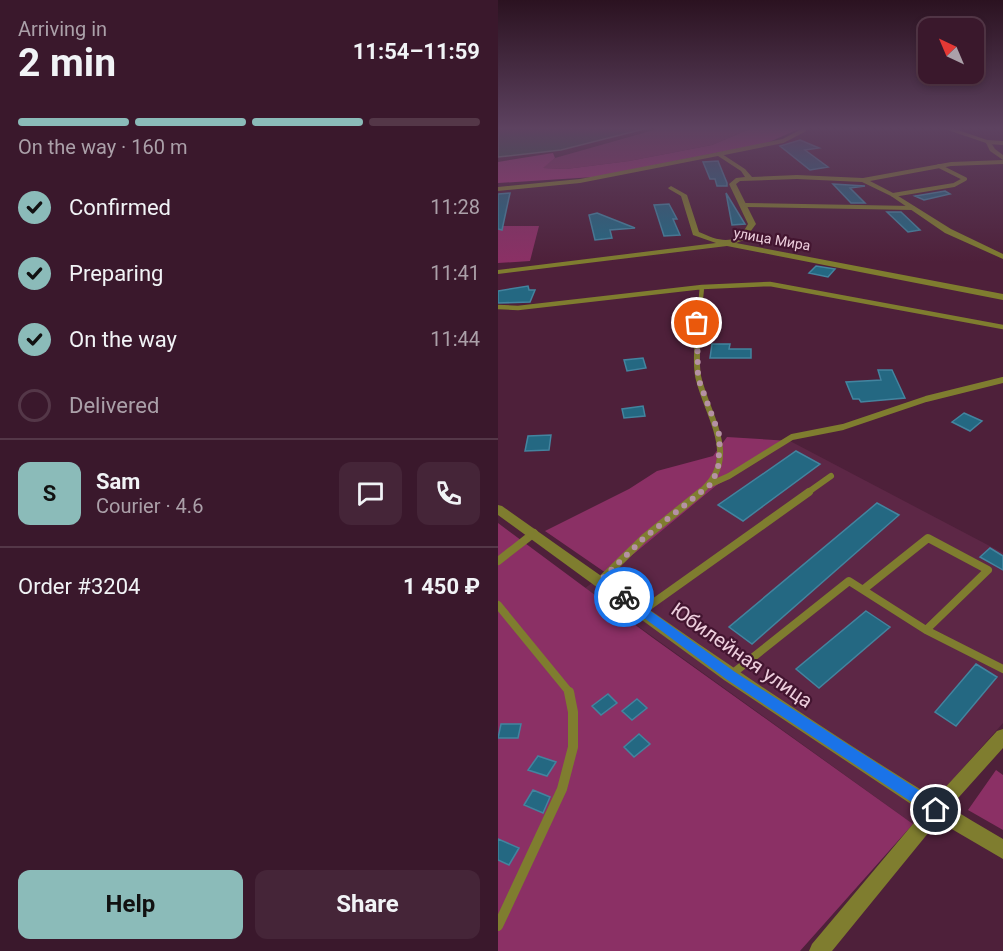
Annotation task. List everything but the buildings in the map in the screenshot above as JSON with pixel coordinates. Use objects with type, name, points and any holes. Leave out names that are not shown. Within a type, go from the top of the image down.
[{"type":"street","points":[[498,189],[580,181],[624,172]]},
{"type":"street","points":[[744,172],[750,179]]},
{"type":"street","points":[[671,188],[684,195],[696,233],[727,244],[736,242],[751,228],[751,220],[732,184],[738,179],[797,177],[863,180],[904,172]]},
{"type":"street","points":[[863,180],[893,195],[948,231],[1003,257]]},
{"type":"street","name":"улица Мира","points":[[498,272],[727,244],[1003,297]]},
{"type":"street","name":"Юбилейная улица","points":[[498,508],[730,675],[936,810],[1003,850]]},
{"type":"street","points":[[819,951],[936,810],[1003,736]]},
{"type":"lane","points":[[893,195],[954,185],[965,179],[952,172]]},
{"type":"lane","points":[[744,205],[913,208]]},
{"type":"lane","points":[[498,307],[519,308],[702,286],[770,284],[824,292],[1003,327]]},
{"type":"lane","points":[[702,286],[697,323],[698,378],[720,437],[718,469],[711,484]]},
{"type":"lane","points":[[601,580],[644,538],[711,484],[729,476],[792,437],[843,427],[926,399],[1003,380]]},
{"type":"lane","points":[[642,610],[831,476]]},
{"type":"lane","points":[[498,561],[534,533]]},
{"type":"lane","points":[[864,589],[928,538],[988,570],[926,630]]},
{"type":"lane","points":[[730,675],[849,581],[926,630],[1003,669]]},
{"type":"lane","points":[[498,605],[569,690],[573,712],[573,747],[562,789],[498,926]]},
{"type":"shaded area","points":[[498,172],[618,172],[594,177],[498,183]]},
{"type":"shaded area","points":[[498,226],[539,226],[530,261],[498,263]]},
{"type":"shaded area","points":[[727,437],[790,441],[717,485],[635,553],[606,573],[545,531],[629,489],[657,471],[713,456]]},
{"type":"shaded area","points":[[790,441],[1003,553],[1003,723],[913,824],[585,588],[635,553],[717,485]]},
{"type":"shaded area","points":[[498,523],[653,638],[913,824],[800,951],[498,951]]},
{"type":"shaded area","points":[[996,770],[1003,775],[1003,830],[968,810]]},
{"type":"way so far","points":[[624,597],[601,580],[644,538],[711,484],[718,469],[720,437],[698,378],[697,323]]},
{"type":"route","points":[[624,597],[730,675],[936,810]]}]
